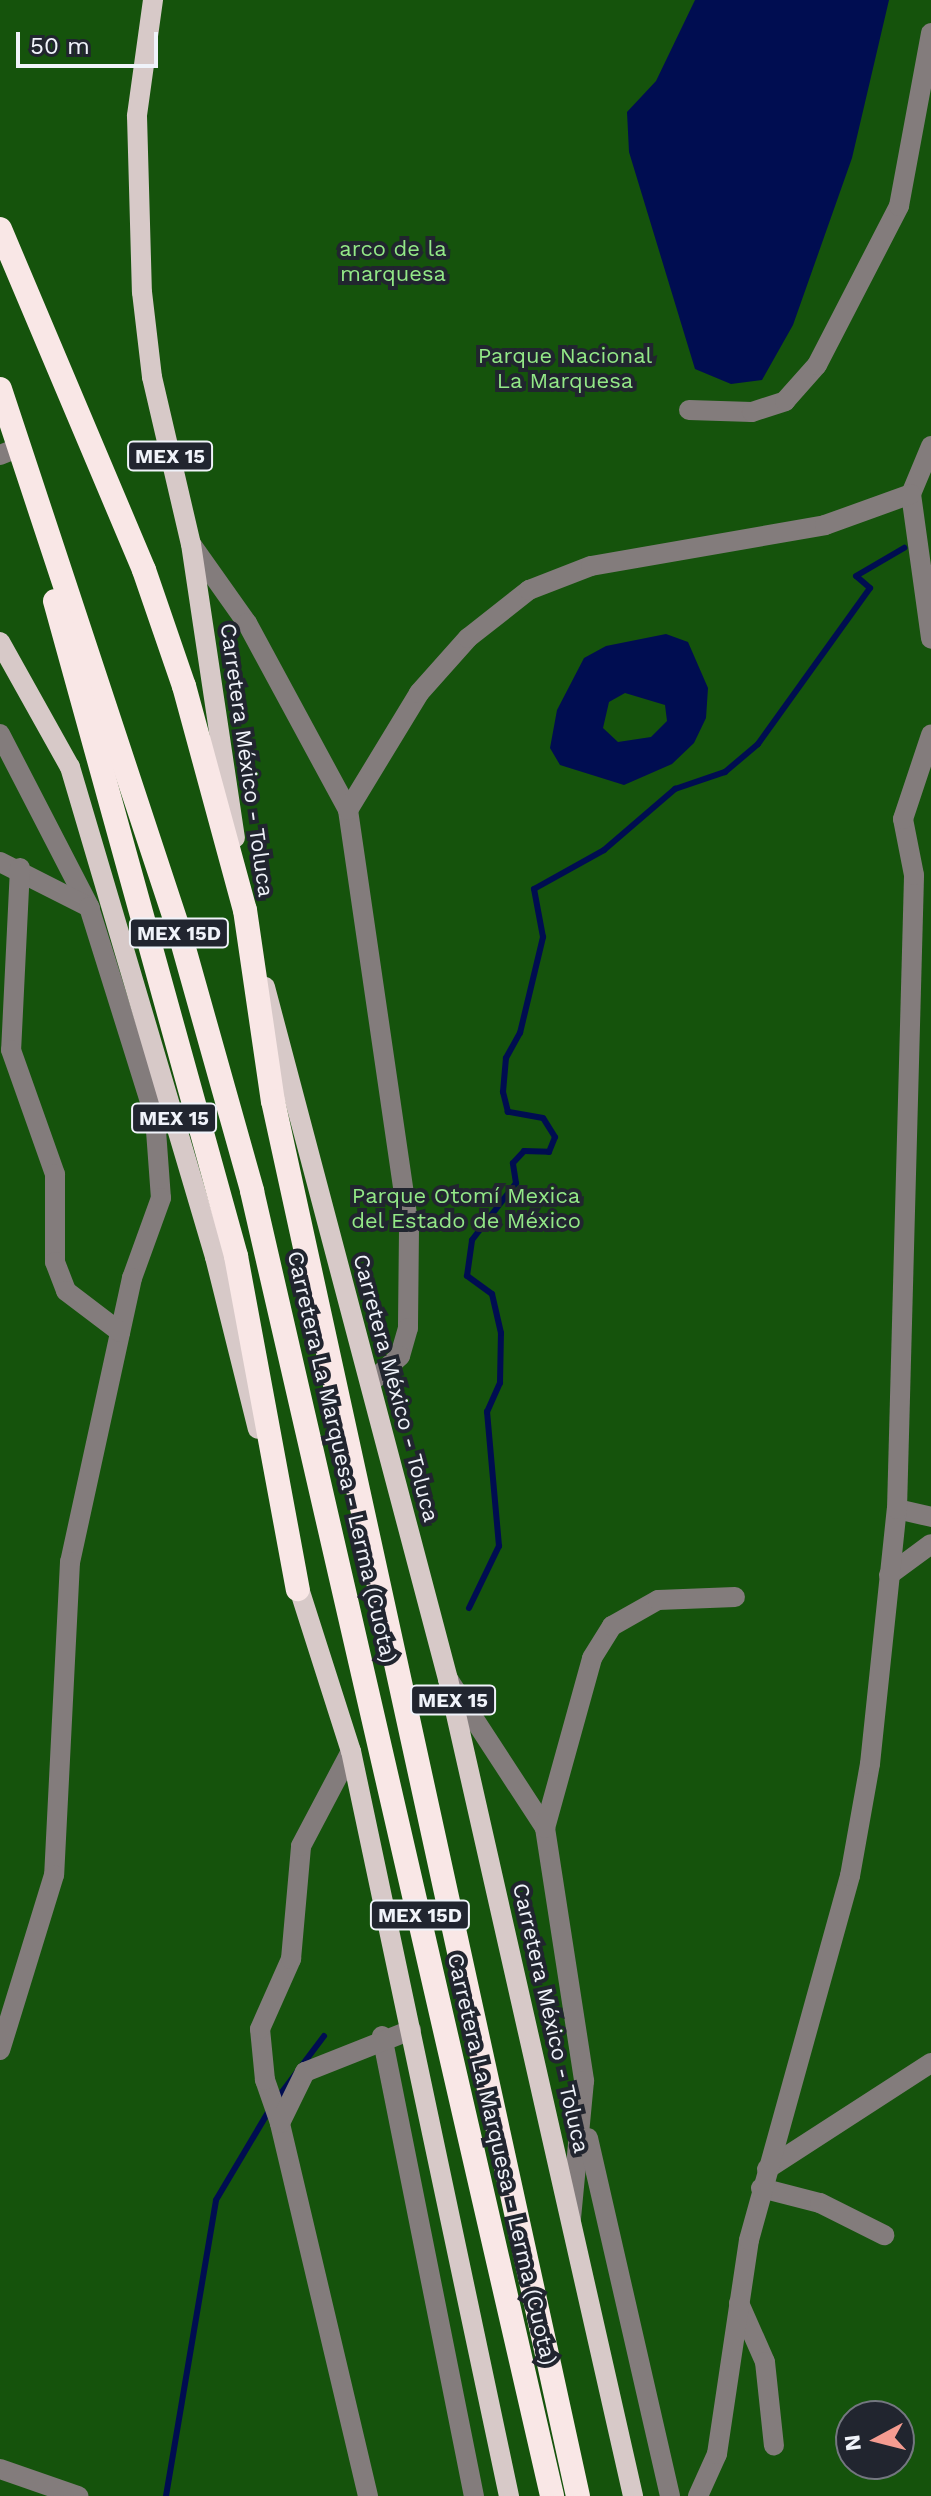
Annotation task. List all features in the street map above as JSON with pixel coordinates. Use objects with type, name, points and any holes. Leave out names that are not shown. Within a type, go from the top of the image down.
[{"type":"highway","name":"MEX 15D","points":[[0,229],[149,584],[245,910]]},
{"type":"highway","name":"MEX 15D","points":[[0,389],[8,452],[44,539]]},
{"type":"highway","name":"Carretera La Marquesa - Lerma (Cuota)","points":[[44,539],[180,934],[252,1191],[552,2496]]},
{"type":"highway","points":[[44,539],[59,627],[236,1256],[298,1589]]},
{"type":"highway","name":"Carretera La Marquesa - Lerma (Cuota)","points":[[245,910],[273,1101],[578,2496]]},
{"type":"main road","name":"Carretera México - Toluca","points":[[153,0],[137,116],[135,205],[152,377],[191,544],[245,910],[448,1679],[633,2496]]},
{"type":"main road","name":"MEX 15","points":[[0,642],[13,660],[70,767],[215,1257],[298,1589],[351,1751],[509,2496]]},
{"type":"street","points":[[689,410],[752,412],[785,401],[817,365],[899,206],[931,33]]},
{"type":"street","points":[[931,446],[911,494],[931,639]]},
{"type":"street","points":[[348,810],[419,693],[468,638],[529,590],[591,566],[825,525],[911,494]]},
{"type":"street","points":[[191,544],[247,623],[348,810],[409,1229],[408,1328],[400,1356],[370,1383]]},
{"type":"street","points":[[0,734],[89,907],[155,1117],[161,1198],[120,1332],[70,1562],[54,1875],[0,2050]]},
{"type":"street","points":[[698,2496],[723,2425],[738,2299],[764,2179],[861,1825],[897,1509],[922,872],[904,804],[931,735]]},
{"type":"street","points":[[117,922],[10,865],[11,1050],[55,1174],[55,1262],[66,1291],[120,1332]]},
{"type":"street","points":[[897,1509],[931,1517]]},
{"type":"street","points":[[889,1575],[931,1544]]},
{"type":"street","points":[[670,2496],[585,2126],[545,1828],[592,1658],[612,1626],[658,1600],[735,1597]]},
{"type":"street","points":[[448,1679],[545,1828]]},
{"type":"street","points":[[351,1751],[301,1846],[291,1959],[260,2029],[265,2080],[278,2117],[368,2496]]},
{"type":"street","points":[[278,2117],[305,2072],[382,2036],[411,2030]]},
{"type":"street","points":[[382,2036],[474,2496]]},
{"type":"street","points":[[764,2179],[931,2063]]},
{"type":"street","points":[[571,2218],[585,2126]]},
{"type":"street","points":[[764,2179],[884,2235]]},
{"type":"street","points":[[738,2299],[765,2362],[774,2446]]},
{"type":"street","points":[[0,2469],[78,2496]]},
{"type":"green space","name":"Parque Nacional La Marquesa","points":[[0,0],[931,0],[931,2496],[0,2496]]},
{"type":"shaded area","points":[[695,0],[889,0],[852,158],[793,325],[762,380],[731,384],[695,369],[629,152],[627,112],[656,81]]},
{"type":"shaded area","points":[[666,634],[688,642],[708,688],[706,718],[694,743],[672,764],[624,785],[560,765],[550,748],[557,710],[584,658],[606,646]],"holes":[[[625,693],[665,705],[667,721],[651,737],[618,742],[603,728],[609,702]]]},
{"type":"waterway","points":[[469,1608],[499,1546],[487,1412],[500,1383],[501,1333],[492,1294],[467,1276],[472,1240],[516,1183],[513,1163],[524,1151],[549,1152],[555,1137],[543,1118],[508,1112],[503,1092],[506,1058],[520,1033],[543,937],[534,889],[604,850],[675,789],[725,772],[758,744],[870,588],[856,576],[904,548]]},
{"type":"waterway","points":[[276,2100],[324,2036]]},
{"type":"waterway","points":[[166,2496],[216,2200],[270,2109]]},
{"type":"park label","name":"arco de la marquesa","points":[[393,260]]},
{"type":"park label","name":"Parque Otomí Mexica del Estado de México","points":[[466,1208]]}]
